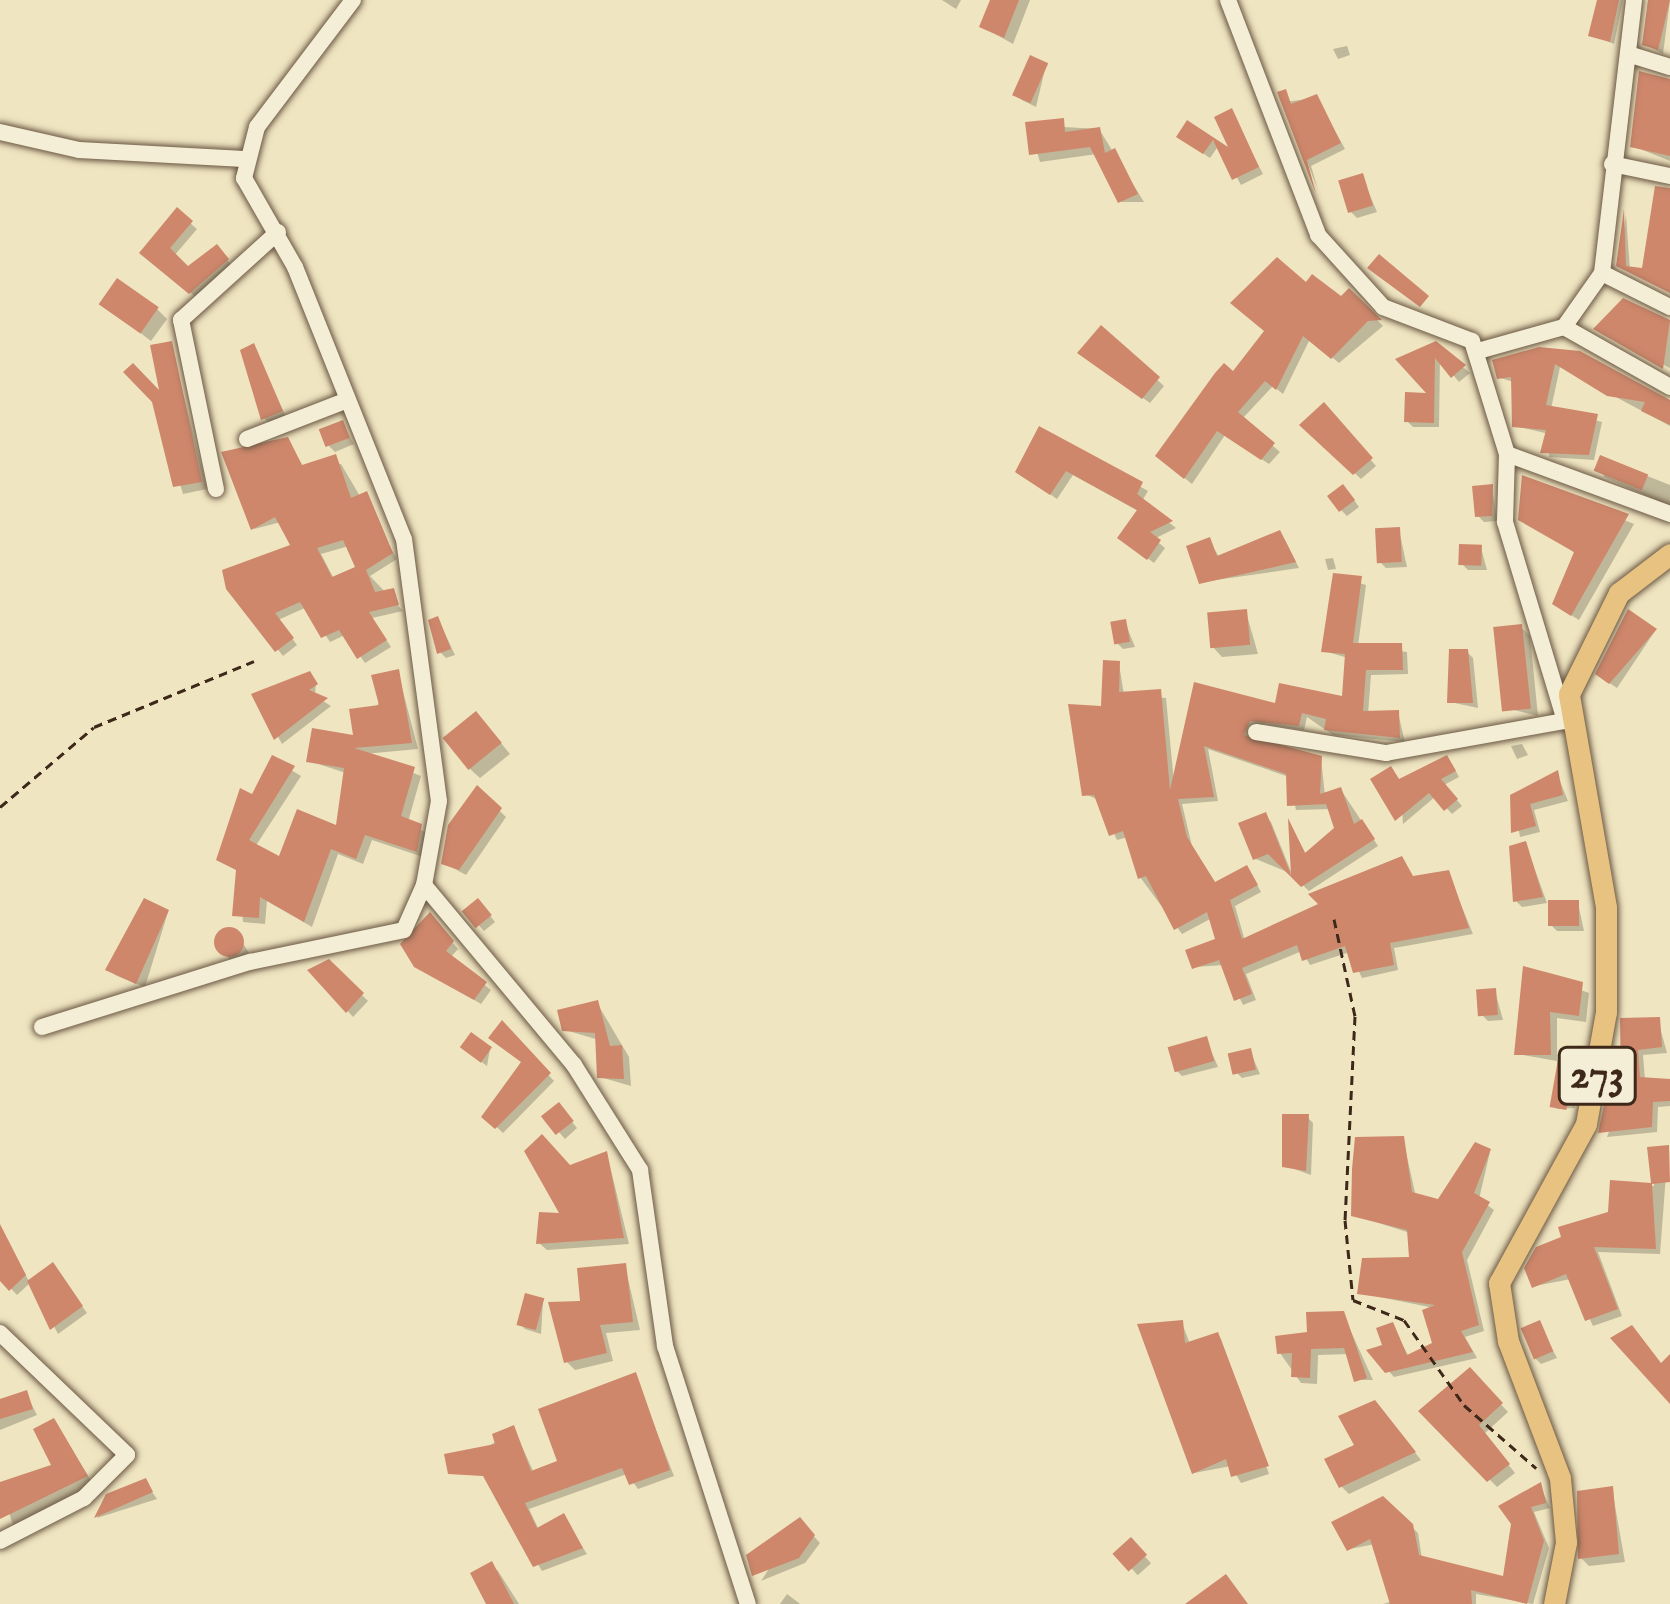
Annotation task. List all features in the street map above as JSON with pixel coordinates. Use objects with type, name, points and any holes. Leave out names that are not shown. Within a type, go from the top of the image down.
[{"type":"main road","name":"273","points":[[1554,1604],[1566,1542],[1559,1478],[1508,1341],[1499,1283],[1565,1176],[1597,1080],[1606,907],[1567,720],[1598,627],[1630,579],[1670,554]]},
{"type":"street","points":[[244,159],[353,0]]},
{"type":"street","points":[[1228,0],[1282,164],[1318,235],[1383,307],[1478,351],[1564,327],[1602,273],[1634,0]]},
{"type":"street","points":[[1628,54],[1670,67]]},
{"type":"street","points":[[0,132],[79,150],[244,159]]},
{"type":"street","points":[[42,1027],[250,962],[404,930],[424,885],[439,802],[411,577],[278,232],[244,159]]},
{"type":"street","points":[[1612,164],[1670,176]]},
{"type":"street","points":[[216,489],[181,320],[278,232]]},
{"type":"street","points":[[1602,273],[1670,307]]},
{"type":"street","points":[[1564,327],[1668,380]]},
{"type":"street","points":[[1256,732],[1386,753],[1567,720],[1505,522],[1507,454],[1478,351]]},
{"type":"street","points":[[247,439],[345,401]]},
{"type":"street","points":[[1507,454],[1670,514]]},
{"type":"street","points":[[424,885],[574,1065],[640,1170],[665,1346],[748,1604]]},
{"type":"street","points":[[0,1333],[127,1455],[84,1498],[0,1540]]},
{"type":"path","points":[[0,807],[94,727],[254,661]]},
{"type":"path","points":[[1334,919],[1355,1016],[1345,1220],[1353,1300],[1404,1320],[1474,1417],[1513,1456],[1559,1478]]},
{"type":"building","points":[[990,0],[1019,0],[1004,38],[979,27]]},
{"type":"building","points":[[1597,0],[1619,0],[1610,42],[1588,36]]},
{"type":"building","points":[[1648,0],[1670,0],[1658,50],[1642,45]]},
{"type":"building","points":[[1030,55],[1048,63],[1030,103],[1012,95]]},
{"type":"building","points":[[1639,71],[1670,79],[1670,156],[1630,147]]},
{"type":"building","points":[[1286,89],[1291,104],[1317,94],[1341,143],[1307,160],[1316,194],[1277,92]]},
{"type":"building","points":[[1232,108],[1259,167],[1232,180],[1213,140],[1203,154],[1176,137],[1187,120],[1228,147],[1214,117]]},
{"type":"building","points":[[1064,118],[1065,132],[1100,127],[1105,153],[1115,148],[1138,194],[1118,203],[1090,147],[1029,155],[1025,122]]},
{"type":"building","points":[[1363,173],[1373,206],[1348,213],[1338,181]]},
{"type":"building","points":[[1655,186],[1670,188],[1670,293],[1616,266],[1624,209],[1626,266],[1642,268]]},
{"type":"building","points":[[177,207],[193,221],[170,248],[188,266],[217,244],[229,259],[189,294],[139,253]]},
{"type":"building","points":[[1379,254],[1429,296],[1420,307],[1367,268]]},
{"type":"building","points":[[1277,257],[1306,282],[1312,274],[1341,296],[1349,288],[1382,320],[1368,321],[1331,359],[1303,336],[1276,390],[1265,381],[1238,412],[1275,443],[1261,460],[1217,431],[1184,479],[1155,456],[1215,373],[1224,363],[1233,371],[1264,331],[1230,303]]},
{"type":"building","points":[[117,278],[159,307],[140,333],[99,304]]},
{"type":"building","points":[[1623,298],[1670,320],[1663,369],[1593,329]]},
{"type":"building","points":[[1101,325],[1160,377],[1142,399],[1077,353]]},
{"type":"building","points":[[172,341],[202,482],[173,487],[152,402],[123,372],[133,363],[159,390],[150,345]]},
{"type":"building","points":[[1436,341],[1466,365],[1451,378],[1435,358],[1434,423],[1404,422],[1405,392],[1426,393],[1395,359]]},
{"type":"building","points":[[254,343],[283,411],[261,420],[240,350]]},
{"type":"building","points":[[1539,347],[1580,351],[1670,400],[1670,425],[1641,411],[1645,402],[1607,396],[1555,364],[1546,405],[1598,414],[1589,455],[1540,453],[1546,430],[1512,427],[1511,377],[1497,379],[1492,360]]},
{"type":"building","points":[[1324,402],[1373,458],[1353,475],[1299,425]]},
{"type":"building","points":[[343,420],[350,438],[326,447],[319,429]]},
{"type":"building","points":[[1039,426],[1143,482],[1137,494],[1173,521],[1150,532],[1161,540],[1147,560],[1117,538],[1137,510],[1066,471],[1050,495],[1015,472]]},
{"type":"building","points":[[288,437],[302,465],[336,454],[351,498],[367,491],[393,553],[366,570],[375,592],[394,588],[399,605],[369,612],[387,640],[357,659],[339,630],[321,638],[300,602],[275,613],[294,638],[275,652],[226,589],[222,570],[290,545],[275,517],[251,530],[221,452]],"holes":[[[343,540],[355,567],[332,577],[317,548]]]},
{"type":"building","points":[[1600,455],[1648,474],[1642,490],[1594,471]]},
{"type":"building","points":[[1522,475],[1629,514],[1571,616],[1552,604],[1574,552],[1518,520]]},
{"type":"building","points":[[1343,484],[1355,500],[1339,512],[1327,496]]},
{"type":"building","points":[[1493,484],[1492,516],[1475,517],[1472,486]]},
{"type":"building","points":[[1400,527],[1402,562],[1377,563],[1375,528]]},
{"type":"building","points":[[1280,530],[1296,562],[1199,584],[1186,546],[1210,537],[1217,556]]},
{"type":"building","points":[[1459,544],[1482,545],[1481,566],[1458,565]]},
{"type":"building","points":[[1333,573],[1362,576],[1353,643],[1402,643],[1403,670],[1366,670],[1363,711],[1399,710],[1400,738],[1324,730],[1326,719],[1302,713],[1299,726],[1250,721],[1244,735],[1322,756],[1320,794],[1341,787],[1354,824],[1362,819],[1375,839],[1301,887],[1268,854],[1253,860],[1238,823],[1266,812],[1291,875],[1288,818],[1305,853],[1334,828],[1326,804],[1287,806],[1286,774],[1204,746],[1214,797],[1178,799],[1187,837],[1215,882],[1247,865],[1258,885],[1230,900],[1242,939],[1318,904],[1308,894],[1402,856],[1413,876],[1449,870],[1469,928],[1390,943],[1394,965],[1353,973],[1345,946],[1302,961],[1297,945],[1242,968],[1252,994],[1234,1001],[1219,960],[1192,969],[1185,950],[1215,939],[1207,912],[1174,930],[1146,876],[1138,879],[1123,831],[1109,836],[1094,795],[1082,796],[1068,704],[1101,706],[1103,660],[1120,661],[1119,692],[1161,689],[1170,790],[1194,682],[1275,703],[1279,683],[1342,696],[1345,654],[1321,652]]},
{"type":"building","points":[[1247,609],[1250,645],[1210,648],[1207,612]]},
{"type":"building","points":[[1628,609],[1657,629],[1609,684],[1595,674]]},
{"type":"building","points":[[438,616],[451,649],[437,654],[428,620]]},
{"type":"building","points":[[1126,619],[1130,642],[1114,644],[1110,622]]},
{"type":"building","points":[[1522,624],[1531,709],[1502,712],[1493,627]]},
{"type":"building","points":[[1449,649],[1468,649],[1473,703],[1447,703]]},
{"type":"building","points":[[399,669],[412,743],[354,748],[415,767],[401,816],[422,824],[417,852],[365,835],[356,859],[331,849],[304,922],[260,897],[259,918],[232,916],[236,870],[216,860],[240,788],[252,794],[272,755],[295,766],[249,840],[279,856],[297,809],[336,825],[344,768],[306,762],[312,728],[353,735],[349,709],[379,705],[371,675]]},
{"type":"building","points":[[310,671],[318,684],[309,690],[328,698],[274,740],[251,694]]},
{"type":"building","points":[[476,711],[502,743],[468,770],[443,738]]},
{"type":"building","points":[[1447,755],[1456,771],[1441,779],[1458,799],[1444,811],[1429,793],[1395,821],[1370,779],[1391,766],[1399,779]]},
{"type":"building","points":[[1558,770],[1563,795],[1530,804],[1536,826],[1511,833],[1510,795]]},
{"type":"building","points":[[477,785],[502,808],[459,870],[441,864],[448,825]]},
{"type":"building","points":[[1526,841],[1543,897],[1513,902],[1509,846]]},
{"type":"building","points":[[144,898],[169,910],[136,984],[105,970]]},
{"type":"building","points":[[478,898],[492,915],[476,928],[462,911]]},
{"type":"building","points":[[1548,900],[1579,900],[1579,926],[1548,926]]},
{"type":"building","points":[[430,912],[454,941],[446,951],[487,982],[474,1000],[414,967],[400,944]]},
{"type":"building","points":[[229,927],[244,942],[229,957],[214,942]]},
{"type":"building","points":[[329,959],[364,993],[346,1013],[307,970]]},
{"type":"building","points":[[1523,966],[1583,982],[1579,1016],[1550,1012],[1551,1055],[1514,1055]]},
{"type":"building","points":[[1496,988],[1498,1015],[1478,1016],[1476,989]]},
{"type":"building","points":[[598,1000],[610,1046],[622,1045],[624,1079],[597,1078],[595,1033],[562,1031],[557,1010]]},
{"type":"building","points":[[1660,1017],[1662,1047],[1638,1050],[1640,1077],[1670,1079],[1670,1101],[1653,1102],[1652,1127],[1598,1133],[1608,1087],[1621,1088],[1620,1018]]},
{"type":"building","points":[[502,1020],[551,1073],[495,1129],[481,1117],[521,1062],[488,1038]]},
{"type":"building","points":[[471,1032],[492,1047],[481,1063],[460,1047]]},
{"type":"building","points":[[1207,1036],[1214,1061],[1175,1072],[1168,1047]]},
{"type":"building","points":[[1251,1048],[1256,1069],[1233,1075],[1228,1053]]},
{"type":"building","points":[[1560,1048],[1577,1051],[1566,1110],[1550,1107]]},
{"type":"building","points":[[559,1102],[574,1121],[556,1135],[541,1116]]},
{"type":"building","points":[[1282,1114],[1309,1114],[1306,1171],[1282,1167]]},
{"type":"building","points":[[542,1134],[570,1165],[607,1151],[624,1238],[536,1244],[539,1212],[559,1213],[524,1151]]},
{"type":"building","points":[[1404,1136],[1412,1192],[1438,1199],[1475,1142],[1491,1149],[1474,1193],[1490,1202],[1462,1252],[1479,1325],[1461,1331],[1473,1352],[1385,1373],[1366,1350],[1382,1345],[1376,1328],[1393,1322],[1407,1355],[1432,1343],[1422,1310],[1435,1305],[1357,1294],[1362,1258],[1409,1257],[1407,1230],[1351,1216],[1352,1169],[1355,1137]]},
{"type":"building","points":[[1669,1145],[1670,1182],[1652,1184],[1656,1249],[1594,1247],[1618,1309],[1585,1321],[1566,1274],[1532,1288],[1524,1268],[1536,1247],[1561,1237],[1558,1227],[1608,1212],[1610,1180],[1651,1183],[1647,1147]]},
{"type":"building","points":[[0,1224],[26,1275],[9,1291],[0,1281]]},
{"type":"building","points":[[53,1262],[83,1306],[50,1330],[27,1281]]},
{"type":"building","points":[[626,1263],[633,1322],[600,1325],[607,1353],[564,1363],[548,1302],[580,1301],[577,1268]]},
{"type":"building","points":[[525,1293],[544,1298],[536,1330],[516,1325]]},
{"type":"building","points":[[1344,1311],[1367,1378],[1354,1382],[1344,1348],[1311,1349],[1310,1378],[1291,1377],[1292,1353],[1277,1354],[1275,1336],[1307,1332],[1306,1312]]},
{"type":"building","points":[[1183,1320],[1185,1343],[1218,1332],[1269,1466],[1231,1477],[1226,1459],[1192,1474],[1137,1324]]},
{"type":"building","points":[[1540,1320],[1553,1351],[1534,1360],[1521,1328]]},
{"type":"building","points":[[1632,1325],[1661,1363],[1670,1354],[1670,1404],[1610,1338]]},
{"type":"building","points":[[1470,1367],[1503,1403],[1479,1425],[1510,1464],[1487,1482],[1418,1411]]},
{"type":"building","points":[[636,1372],[670,1470],[629,1485],[622,1468],[525,1503],[537,1528],[564,1513],[583,1548],[533,1567],[483,1476],[448,1474],[444,1454],[495,1444],[492,1434],[514,1425],[531,1471],[557,1461],[538,1409]]},
{"type":"building","points":[[27,1390],[33,1409],[0,1419],[0,1399]]},
{"type":"building","points":[[1375,1400],[1416,1452],[1339,1488],[1324,1459],[1354,1445],[1338,1416]]},
{"type":"building","points":[[54,1418],[88,1476],[0,1519],[0,1482],[51,1465],[33,1429]]},
{"type":"building","points":[[146,1478],[153,1492],[94,1518],[106,1494]]},
{"type":"building","points":[[1541,1482],[1546,1503],[1531,1507],[1544,1541],[1527,1604],[1471,1590],[1472,1604],[1390,1604],[1370,1539],[1347,1551],[1331,1522],[1383,1496],[1413,1524],[1419,1555],[1503,1576],[1511,1524],[1498,1506]]},
{"type":"building","points":[[1613,1486],[1619,1554],[1578,1559],[1577,1491]]},
{"type":"building","points":[[800,1517],[815,1535],[799,1558],[752,1576],[746,1555]]},
{"type":"building","points":[[1131,1537],[1147,1555],[1128,1572],[1112,1554]]},
{"type":"building","points":[[492,1561],[514,1604],[486,1604],[470,1573]]},
{"type":"building","points":[[1226,1574],[1248,1604],[1185,1604]]}]
